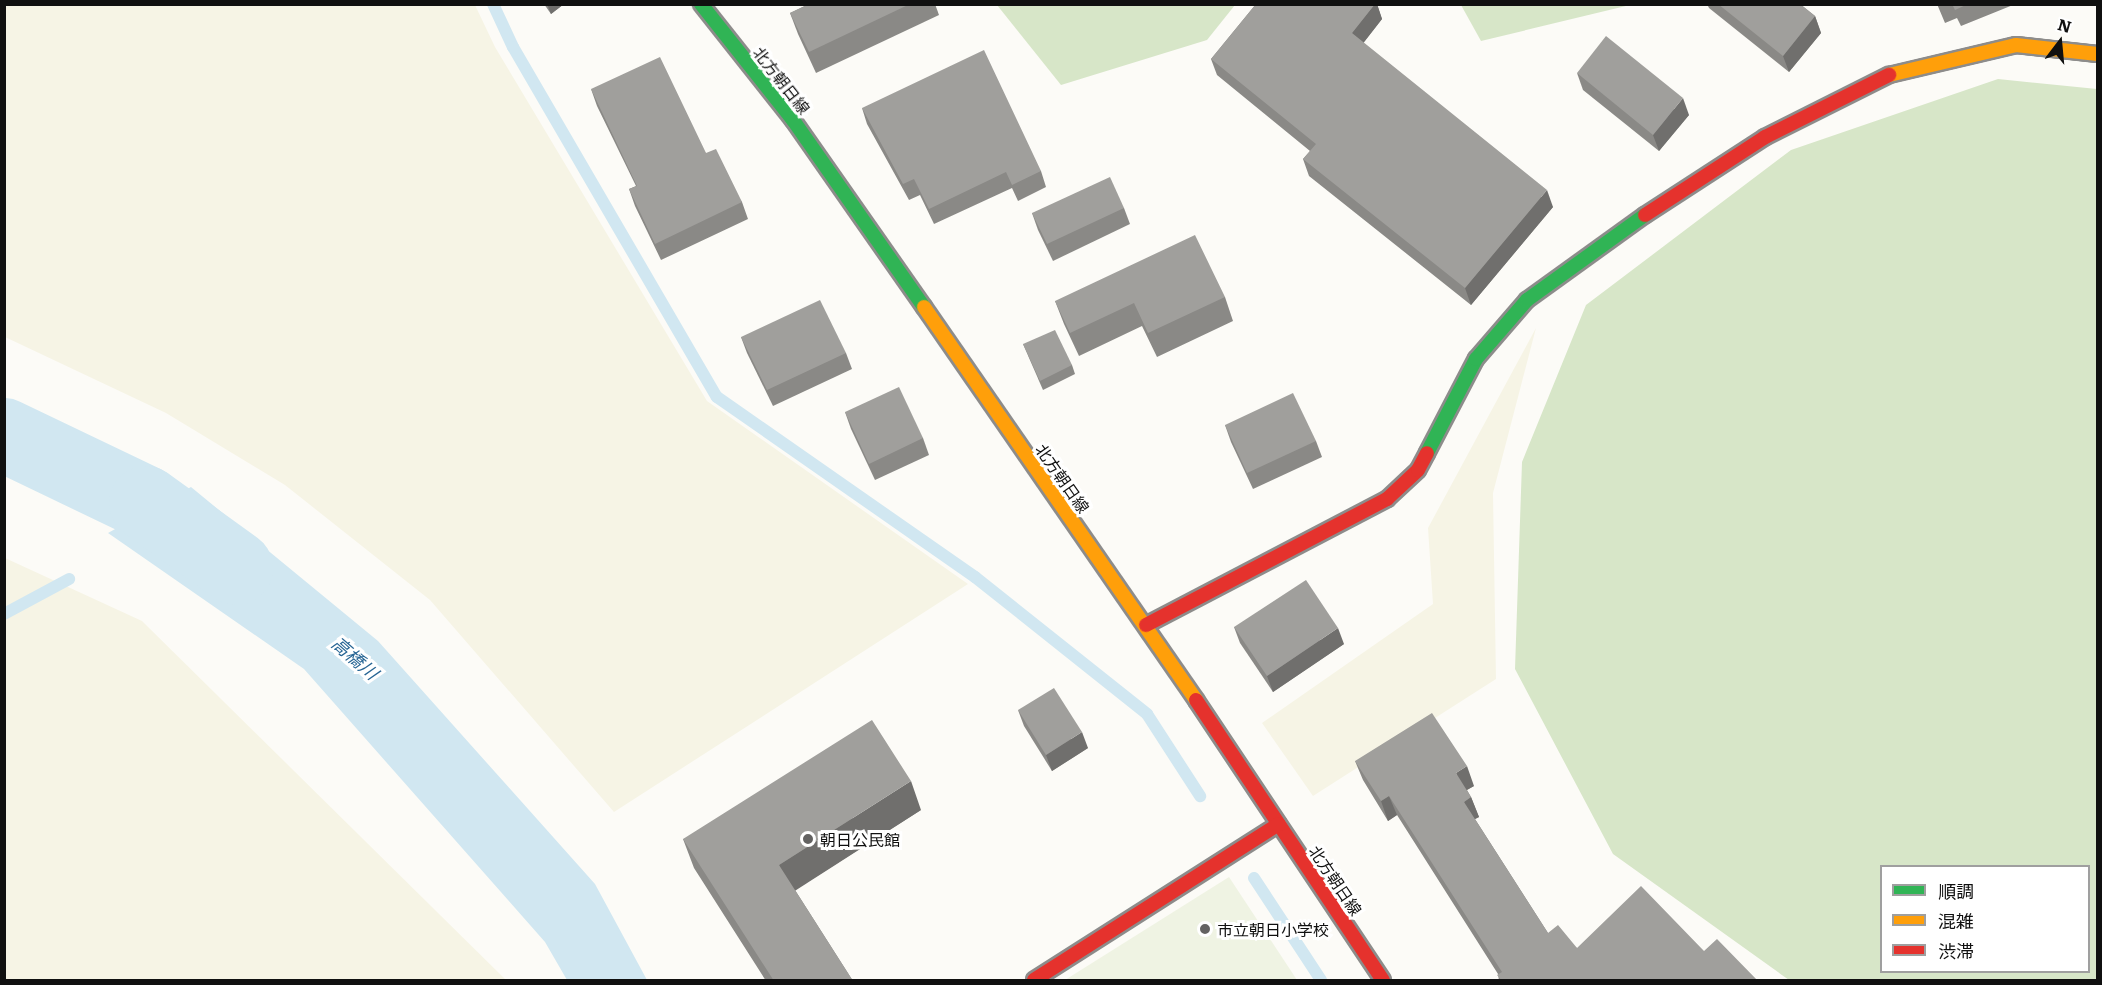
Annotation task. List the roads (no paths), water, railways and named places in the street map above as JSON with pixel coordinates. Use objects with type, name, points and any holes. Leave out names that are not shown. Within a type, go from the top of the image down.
[{"type":"street","name":"北方朝日線","points":[[701,4],[793,120],[1146,625],[1383,981]]},
{"type":"street","points":[[1146,625],[1387,499],[1418,470],[1476,359],[1527,300],[1640,218],[1765,137],[1886,76],[2016,45],[2097,54]]},
{"type":"street","points":[[1034,981],[1279,824]]},
{"type":"water","points":[[191,487],[378,641],[595,884],[647,980],[567,980],[545,942],[304,669],[108,533]]},
{"type":"waterway","points":[[493,4],[513,47],[717,397],[975,577],[1147,714],[1200,796]]},
{"type":"waterway","name":"高橋川","points":[[4,435],[146,503],[236,568]]},
{"type":"waterway","points":[[4,614],[69,579]]},
{"type":"waterway","points":[[1254,878],[1321,980]]},
{"type":"place","name":"朝日公民館","points":[[808,839]]},
{"type":"place","name":"市立朝日小学校","points":[[1205,929]]}]
